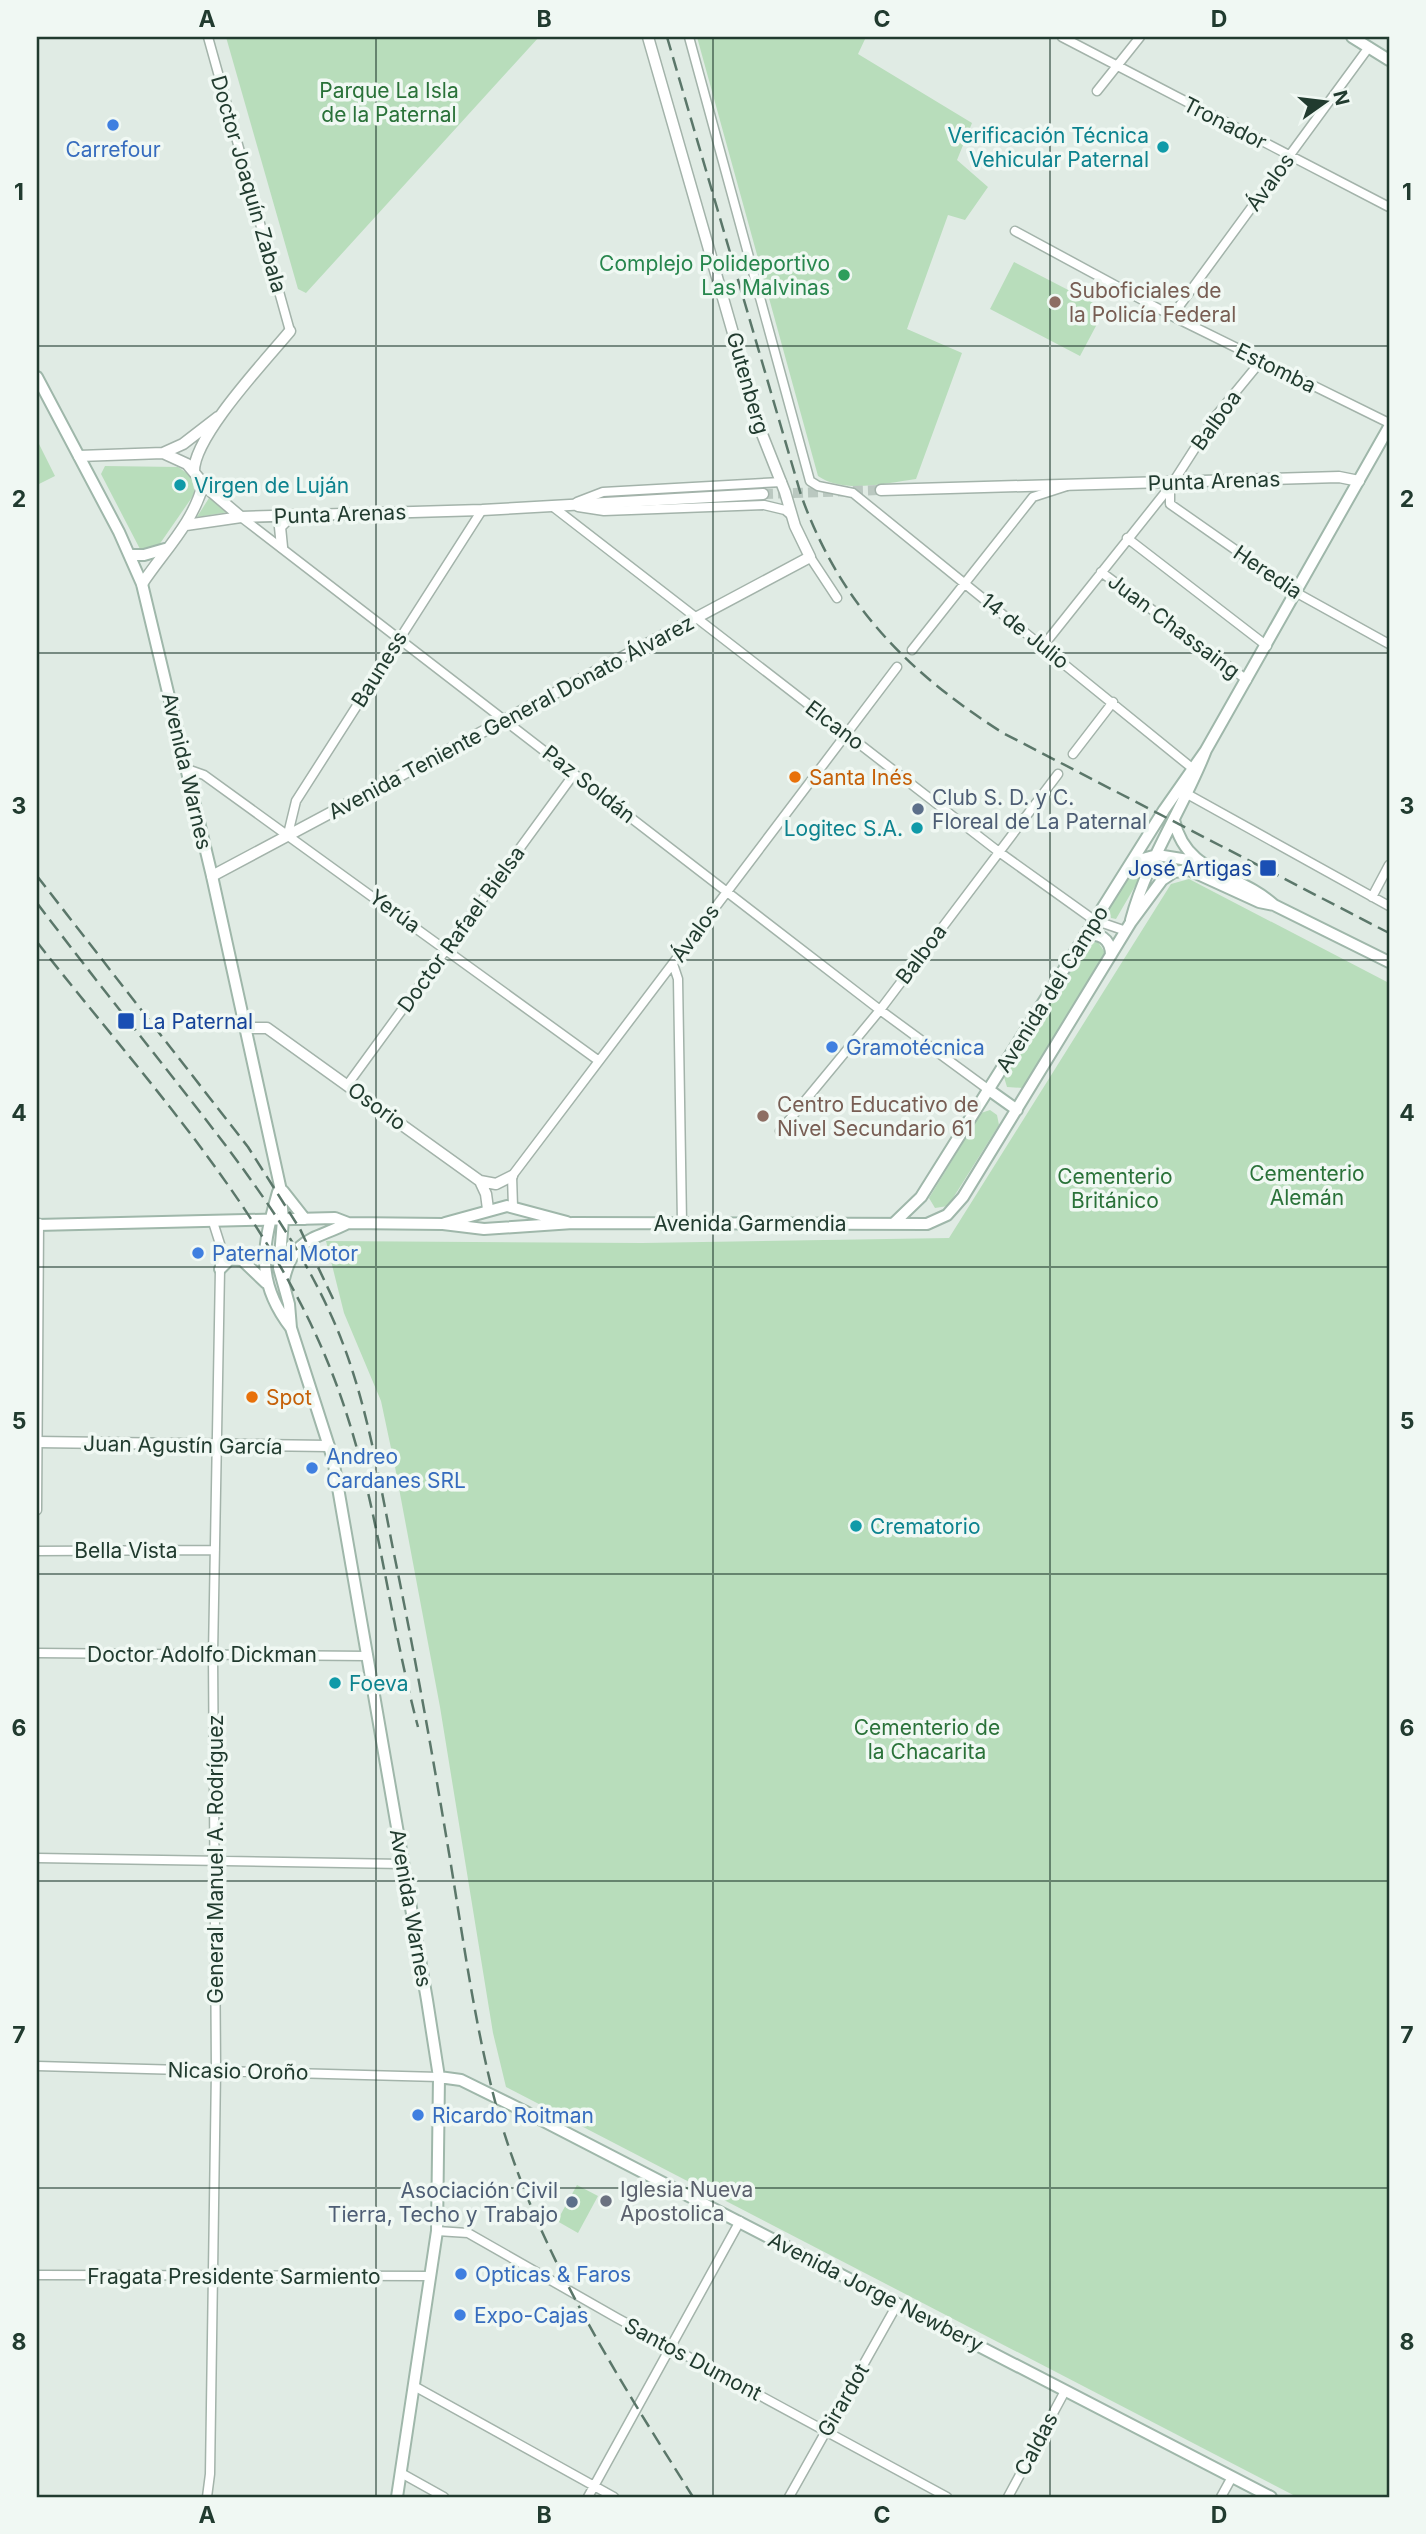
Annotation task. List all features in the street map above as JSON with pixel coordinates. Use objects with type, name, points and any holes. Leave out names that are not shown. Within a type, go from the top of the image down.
[{"type":"main road","points":[[1352,37],[1389,60]]},
{"type":"main road","name":"Avenida Warnes","points":[[37,377],[130,555],[142,584],[212,876],[280,1186],[283,1220],[278,1257],[291,1328],[329,1446],[368,1656],[439,2077],[437,2231],[397,2497]]},
{"type":"main road","name":"Avenida del Campo","points":[[893,1224],[921,1197],[1094,920],[1206,750],[1297,593],[1389,425]]},
{"type":"main road","points":[[130,555],[151,554],[165,549]]},
{"type":"main road","name":"Avenida del Campo","points":[[1128,927],[1137,898],[1174,820],[1189,795],[1206,750]]},
{"type":"main road","points":[[1174,820],[1182,843],[1197,861]]},
{"type":"main road","points":[[1132,862],[1157,855],[1178,856],[1197,861],[1262,894],[1274,905],[1389,962]]},
{"type":"main road","name":"Avenida del Campo","points":[[927,1224],[947,1215],[955,1207],[1128,927],[1162,880],[1174,872],[1189,870],[1259,902],[1274,905]]},
{"type":"main road","points":[[1084,937],[1094,934],[1104,937],[1110,945],[1111,956]]},
{"type":"main road","points":[[989,1090],[1017,1110]]},
{"type":"main road","points":[[280,1186],[290,1204],[305,1219]]},
{"type":"main road","name":"Avenida Warnes","points":[[280,1186],[264,1253],[268,1284],[276,1309],[291,1328]]},
{"type":"main road","points":[[511,1228],[517,1218],[513,1207]]},
{"type":"main road","name":"Avenida Garmendia","points":[[443,1224],[488,1209],[513,1207],[573,1223]]},
{"type":"main road","points":[[488,1209],[490,1220],[497,1228]]},
{"type":"main road","name":"Avenida Garmendia","points":[[38,1224],[335,1218],[348,1223],[443,1224],[497,1228],[573,1223],[927,1224]]},
{"type":"main road","points":[[284,1279],[290,1256],[301,1245],[348,1223]]},
{"type":"main road","points":[[220,1269],[230,1259],[242,1260],[268,1284]]},
{"type":"main road","name":"Avenida Jorge Newbery","points":[[439,2077],[461,2080],[740,2221],[1271,2497]]},
{"type":"street","name":"Doctor Joaquín Zabala","points":[[208,37],[290,331]]},
{"type":"street","name":"Gutenberg","points":[[648,37],[762,434],[782,482],[791,515],[810,557],[837,598]]},
{"type":"street","name":"Gutenberg","points":[[689,37],[808,475],[818,486],[847,490],[858,496]]},
{"type":"street","name":"Tronador","points":[[1062,37],[1389,207]]},
{"type":"street","points":[[1097,91],[1140,37]]},
{"type":"street","name":"Ávalos","points":[[1172,316],[1369,47]]},
{"type":"street","name":"Estomba","points":[[1015,231],[1172,316],[1389,425]]},
{"type":"street","points":[[194,472],[196,456],[218,417],[290,331]]},
{"type":"street","name":"Balboa","points":[[1043,646],[1172,484],[1215,417],[1261,361]]},
{"type":"street","points":[[163,453],[183,443],[218,417]]},
{"type":"street","points":[[79,456],[163,453],[180,459],[194,472]]},
{"type":"street","name":"Paz Soldán","points":[[194,472],[203,484],[241,517],[505,718],[880,1010],[989,1090]]},
{"type":"street","name":"Punta Arenas","points":[[881,490],[1172,484],[1339,477],[1359,481]]},
{"type":"street","name":"Punta Arenas","points":[[568,505],[603,492],[782,482]]},
{"type":"street","points":[[142,584],[165,549],[186,525],[200,499],[203,484]]},
{"type":"street","name":"Heredia","points":[[1172,484],[1168,498],[1170,504],[1297,593],[1389,644]]},
{"type":"street","name":"Punta Arenas","points":[[964,582],[1033,496],[1068,485]]},
{"type":"street","name":"Punta Arenas","points":[[186,525],[241,517],[482,510],[763,494]]},
{"type":"street","name":"14 de Julio","points":[[858,496],[1192,768]]},
{"type":"street","name":"Punta Arenas","points":[[568,505],[604,511],[764,505],[785,510],[791,515]]},
{"type":"street","name":"Elcano","points":[[552,506],[999,852],[1094,920],[1128,927]]},
{"type":"street","name":"Bauness","points":[[288,834],[296,801],[482,510]]},
{"type":"street","points":[[282,547],[280,527],[293,515]]},
{"type":"street","points":[[1127,538],[1267,646]]},
{"type":"street","name":"Avenida Teniente General Donato Álvarez","points":[[212,876],[810,557]]},
{"type":"street","name":"Juan Chassaing","points":[[1101,572],[1247,680]]},
{"type":"street","points":[[912,650],[964,582]]},
{"type":"street","name":"Ávalos","points":[[512,1176],[897,667]]},
{"type":"street","points":[[1073,754],[1113,702]]},
{"type":"street","name":"Yerúa","points":[[187,769],[204,775],[288,834],[598,1061]]},
{"type":"street","name":"Doctor Rafael Bielsa","points":[[348,1084],[575,774]]},
{"type":"street","name":"Balboa","points":[[780,1132],[880,1010],[1058,774]]},
{"type":"street","points":[[1189,795],[1389,906]]},
{"type":"street","points":[[1372,897],[1389,865]]},
{"type":"street","points":[[673,964],[678,979],[682,1223]]},
{"type":"street","name":"Osorio","points":[[245,1028],[267,1028],[480,1181]]},
{"type":"street","points":[[480,1181],[496,1184],[512,1176],[513,1207]]},
{"type":"street","points":[[480,1181],[486,1194],[488,1209]]},
{"type":"street","name":"General Manuel A. Rodríguez","points":[[207,2497],[214,2276],[216,2070],[213,1655],[220,1269],[220,1244],[213,1222]]},
{"type":"street","points":[[37,1510],[38,1224]]},
{"type":"street","name":"Juan Agustín García","points":[[38,1442],[329,1446]]},
{"type":"street","name":"Bella Vista","points":[[37,1550],[215,1550]]},
{"type":"street","name":"Doctor Adolfo Dickman","points":[[37,1653],[368,1656]]},
{"type":"street","points":[[37,1858],[403,1864]]},
{"type":"street","name":"Nicasio Oroño","points":[[37,2066],[439,2077]]},
{"type":"street","points":[[588,2497],[740,2221]]},
{"type":"street","name":"Santos Dumont","points":[[437,2231],[468,2233],[947,2497]]},
{"type":"street","name":"Fragata Presidente Sarmiento","points":[[37,2275],[430,2276]]},
{"type":"street","name":"Girardot","points":[[789,2497],[898,2303]]},
{"type":"street","points":[[414,2386],[614,2497]]},
{"type":"street","name":"Caldas","points":[[1008,2497],[1065,2391]]},
{"type":"street","points":[[401,2473],[444,2497]]},
{"type":"street","points":[[1221,2497],[1232,2477]]},
{"type":"green space","name":"Parque La Isla de la Paternal","points":[[226,37],[539,37],[306,293],[298,289]]},
{"type":"green space","name":"Complejo Polideportivo Las Malvinas","points":[[697,37],[866,37],[858,54],[972,123],[957,160],[988,187],[965,220],[948,215],[907,329],[962,353],[916,479],[852,486],[840,485],[818,476]]},
{"type":"green space","points":[[1014,262],[1105,309],[1080,356],[990,309]]},
{"type":"green space","points":[[37,440],[55,476],[37,485]]},
{"type":"green space","points":[[105,466],[178,467],[191,476],[195,493],[159,545],[140,549],[101,474]]},
{"type":"green space","points":[[209,498],[229,512],[197,517]]},
{"type":"green space","points":[[1144,866],[1145,869],[1116,919],[1111,918],[1109,909],[1130,873]]},
{"type":"green space","name":"Cementerio de la Chacarita","points":[[1189,879],[1389,983],[1389,2497],[1297,2497],[506,2087],[493,2033],[440,1707],[381,1401],[344,1313],[326,1241],[642,1243],[949,1238],[1171,884]]},
{"type":"green space","points":[[1098,942],[1106,954],[1023,1088],[1007,1087],[1004,1077],[1088,943]]},
{"type":"green space","points":[[990,1110],[997,1115],[999,1125],[948,1206],[935,1208],[929,1198],[981,1113]]},
{"type":"green space","points":[[577,2185],[598,2196],[578,2233],[557,2221]]},
{"type":"tunnel","points":[[763,494],[881,490]]},
{"type":"railway","points":[[667,37],[801,495],[836,570],[881,632],[907,660],[936,685],[1003,733],[1389,933]]},
{"type":"railway","points":[[37,876],[248,1147],[300,1229],[335,1303]]},
{"type":"railway","points":[[37,903],[224,1143],[268,1204],[307,1268],[340,1336],[358,1388],[377,1468],[443,1815],[475,2011],[488,2074],[512,2158],[532,2209],[580,2308],[693,2497]]},
{"type":"railway","points":[[37,942],[202,1149],[241,1203],[308,1317],[334,1378],[361,1463],[418,1727]]},
{"type":"place","name":"Carrefour","points":[[113,125]]},
{"type":"place","name":"Verificación Técnica Vehicular Paternal","points":[[1163,147]]},
{"type":"place","name":"Complejo Polideportivo Las Malvinas","points":[[844,275]]},
{"type":"place","name":"Suboficiales de la Policía Federal","points":[[1055,302]]},
{"type":"place","name":"Virgen de Luján","points":[[180,485]]},
{"type":"place","name":"Santa Inés","points":[[795,777]]},
{"type":"place","name":"Club S. D. y C. Floreal de La Paternal","points":[[918,809]]},
{"type":"place","name":"Logitec S.A.","points":[[917,828]]},
{"type":"place","name":"José Artigas","points":[[1268,868]]},
{"type":"place","name":"La Paternal","points":[[126,1021]]},
{"type":"place","name":"Gramotécnica","points":[[832,1047]]},
{"type":"place","name":"Centro Educativo de Nivel Secundario 61","points":[[763,1116]]},
{"type":"place","name":"Paternal Motor","points":[[198,1253]]},
{"type":"place","name":"Spot","points":[[252,1397]]},
{"type":"place","name":"Andreo Cardanes SRL","points":[[312,1468]]},
{"type":"place","name":"Crematorio","points":[[856,1526]]},
{"type":"place","name":"Foeva","points":[[335,1683]]},
{"type":"place","name":"Ricardo Roitman","points":[[418,2115]]},
{"type":"place","name":"Iglesia Nueva Apostolica","points":[[606,2201]]},
{"type":"place","name":"Asociación Civil Tierra, Techo y Trabajo","points":[[572,2202]]},
{"type":"place","name":"Opticas & Faros","points":[[461,2274]]},
{"type":"place","name":"Expo-Cajas","points":[[460,2315]]},
{"type":"park label","name":"Cementerio Alemán","points":[[1307,1185]]},
{"type":"park label","name":"Cementerio Británico","points":[[1115,1188]]}]
